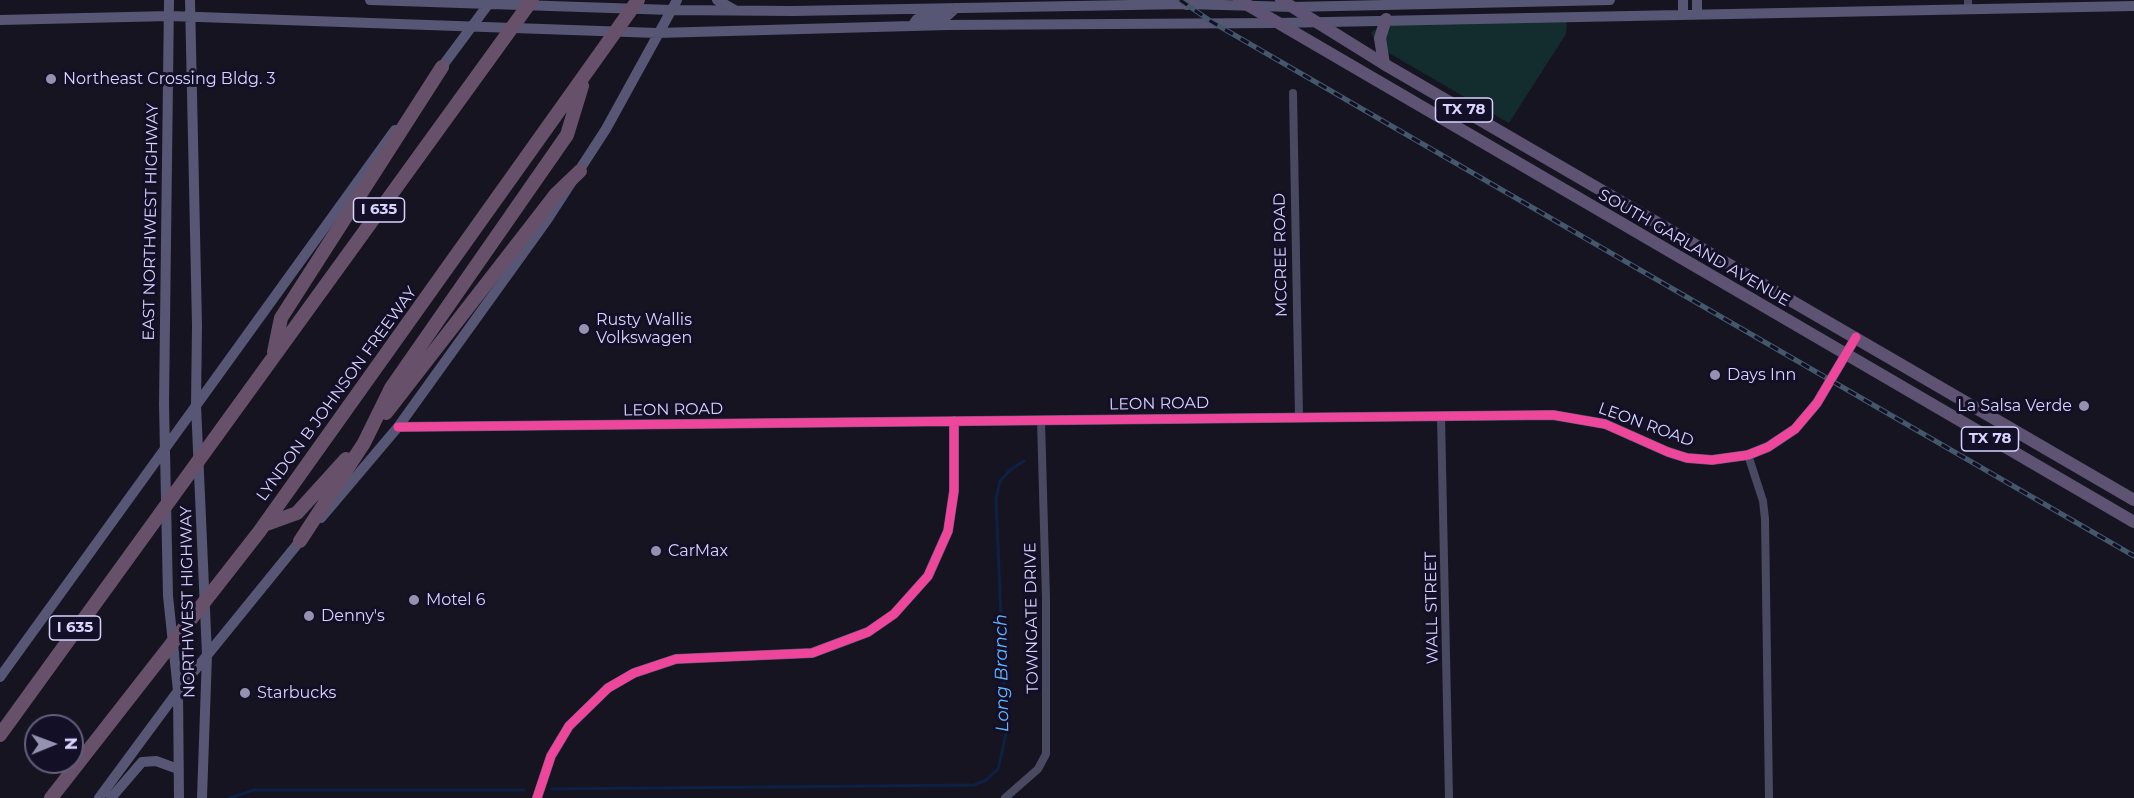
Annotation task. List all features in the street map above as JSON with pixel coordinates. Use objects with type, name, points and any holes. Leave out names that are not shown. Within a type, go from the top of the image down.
[{"type":"highway","name":"I 635","points":[[0,735],[532,0]]},
{"type":"highway","name":"LYNDON B JOHNSON FREEWAY","points":[[51,798],[261,529],[638,0]]},
{"type":"highway","points":[[273,357],[281,318],[442,67]]},
{"type":"highway","points":[[300,541],[364,443],[392,388],[567,135],[586,75]]},
{"type":"highway","points":[[261,529],[297,513],[376,427],[556,194],[580,171]]},
{"type":"main road","name":"EAST NORTHWEST HIGHWAY","points":[[166,445],[164,404],[169,0]]},
{"type":"main road","points":[[190,0],[197,325],[196,405]]},
{"type":"main road","points":[[370,0],[431,4],[793,11],[1189,2],[1610,0]]},
{"type":"main road","points":[[0,677],[166,445],[492,0]]},
{"type":"main road","points":[[99,798],[177,691],[300,541],[398,427],[509,275],[580,171],[634,83],[657,33],[677,0]]},
{"type":"main road","points":[[717,0],[735,10]]},
{"type":"main road","name":"SOUTH GARLAND AVENUE","points":[[1281,0],[1293,3],[1314,21],[1384,64],[2134,500]]},
{"type":"main road","points":[[1683,0],[1683,15]]},
{"type":"main road","points":[[1697,0],[1697,14]]},
{"type":"main road","name":"SOUTH GARLAND AVENUE","points":[[1243,2],[1277,23],[1293,27],[1846,356],[2134,522]]},
{"type":"main road","points":[[1293,3],[1293,27],[1314,21],[1683,15],[1968,5],[2134,6]]},
{"type":"main road","points":[[431,4],[432,26]]},
{"type":"main road","points":[[912,26],[917,19],[947,16],[956,8]]},
{"type":"main road","points":[[793,11],[793,28]]},
{"type":"main road","points":[[0,20],[170,16],[657,33],[912,26],[1277,23]]},
{"type":"main road","points":[[1384,64],[1380,38],[1386,20]]},
{"type":"main road","name":"LEON ROAD","points":[[398,427],[1533,415],[1577,418],[1605,424],[1687,458],[1713,460],[1748,455],[1768,447],[1795,429],[1817,403],[1856,337]]},
{"type":"main road","points":[[148,472],[159,443],[164,404]]},
{"type":"main road","name":"NORTHWEST HIGHWAY","points":[[196,405],[207,655],[202,798]]},
{"type":"main road","points":[[537,798],[551,756],[568,726],[608,688],[634,673],[676,659],[812,653],[842,644],[868,632],[894,614],[928,576],[948,531],[954,491],[954,421]]},
{"type":"main road","name":"NORTHWEST HIGHWAY","points":[[166,445],[168,596],[177,691],[179,798]]},
{"type":"main road","points":[[111,798],[142,762],[156,761],[178,769]]},
{"type":"street","name":"MCCREE ROAD","points":[[1293,93],[1299,417]]},
{"type":"street","name":"WALL STREET","points":[[1441,417],[1449,798]]},
{"type":"street","name":"TOWNGATE DRIVE","points":[[1005,798],[1038,769],[1046,754],[1046,598],[1041,421]]},
{"type":"street","points":[[1748,455],[1763,501],[1765,519],[1769,798]]},
{"type":"green space","points":[[1567,21],[1566,34],[1509,123],[1377,46],[1371,32],[1385,24]]},
{"type":"waterway","name":"Long Branch","points":[[552,789],[974,785],[986,780],[998,769],[1006,734],[996,499],[1000,481],[1011,469],[1024,461]]},
{"type":"waterway","name":"Long Branch","points":[[230,798],[254,790],[524,790]]},
{"type":"railway","points":[[1180,0],[1212,22],[2134,556]]},
{"type":"cycle path","points":[[398,427],[1553,415],[1605,424],[1668,452],[1687,458],[1712,460],[1748,455],[1768,447],[1795,429],[1817,403],[1856,337]]},
{"type":"cycle path","points":[[537,798],[551,756],[569,726],[608,688],[634,673],[676,659],[812,653],[868,632],[894,614],[928,576],[948,531],[954,491],[954,421]]},
{"type":"place","name":"Northeast Crossing Bldg. 3","points":[[51,79]]},
{"type":"place","name":"Rusty Wallis Volkswagen","points":[[584,329]]},
{"type":"place","name":"Days Inn","points":[[1715,375]]},
{"type":"place","name":"La Salsa Verde","points":[[2084,406]]},
{"type":"place","name":"CarMax","points":[[656,551]]},
{"type":"place","name":"Motel 6","points":[[414,600]]},
{"type":"place","name":"Denny's","points":[[309,616]]},
{"type":"place","name":"Starbucks","points":[[245,693]]}]
